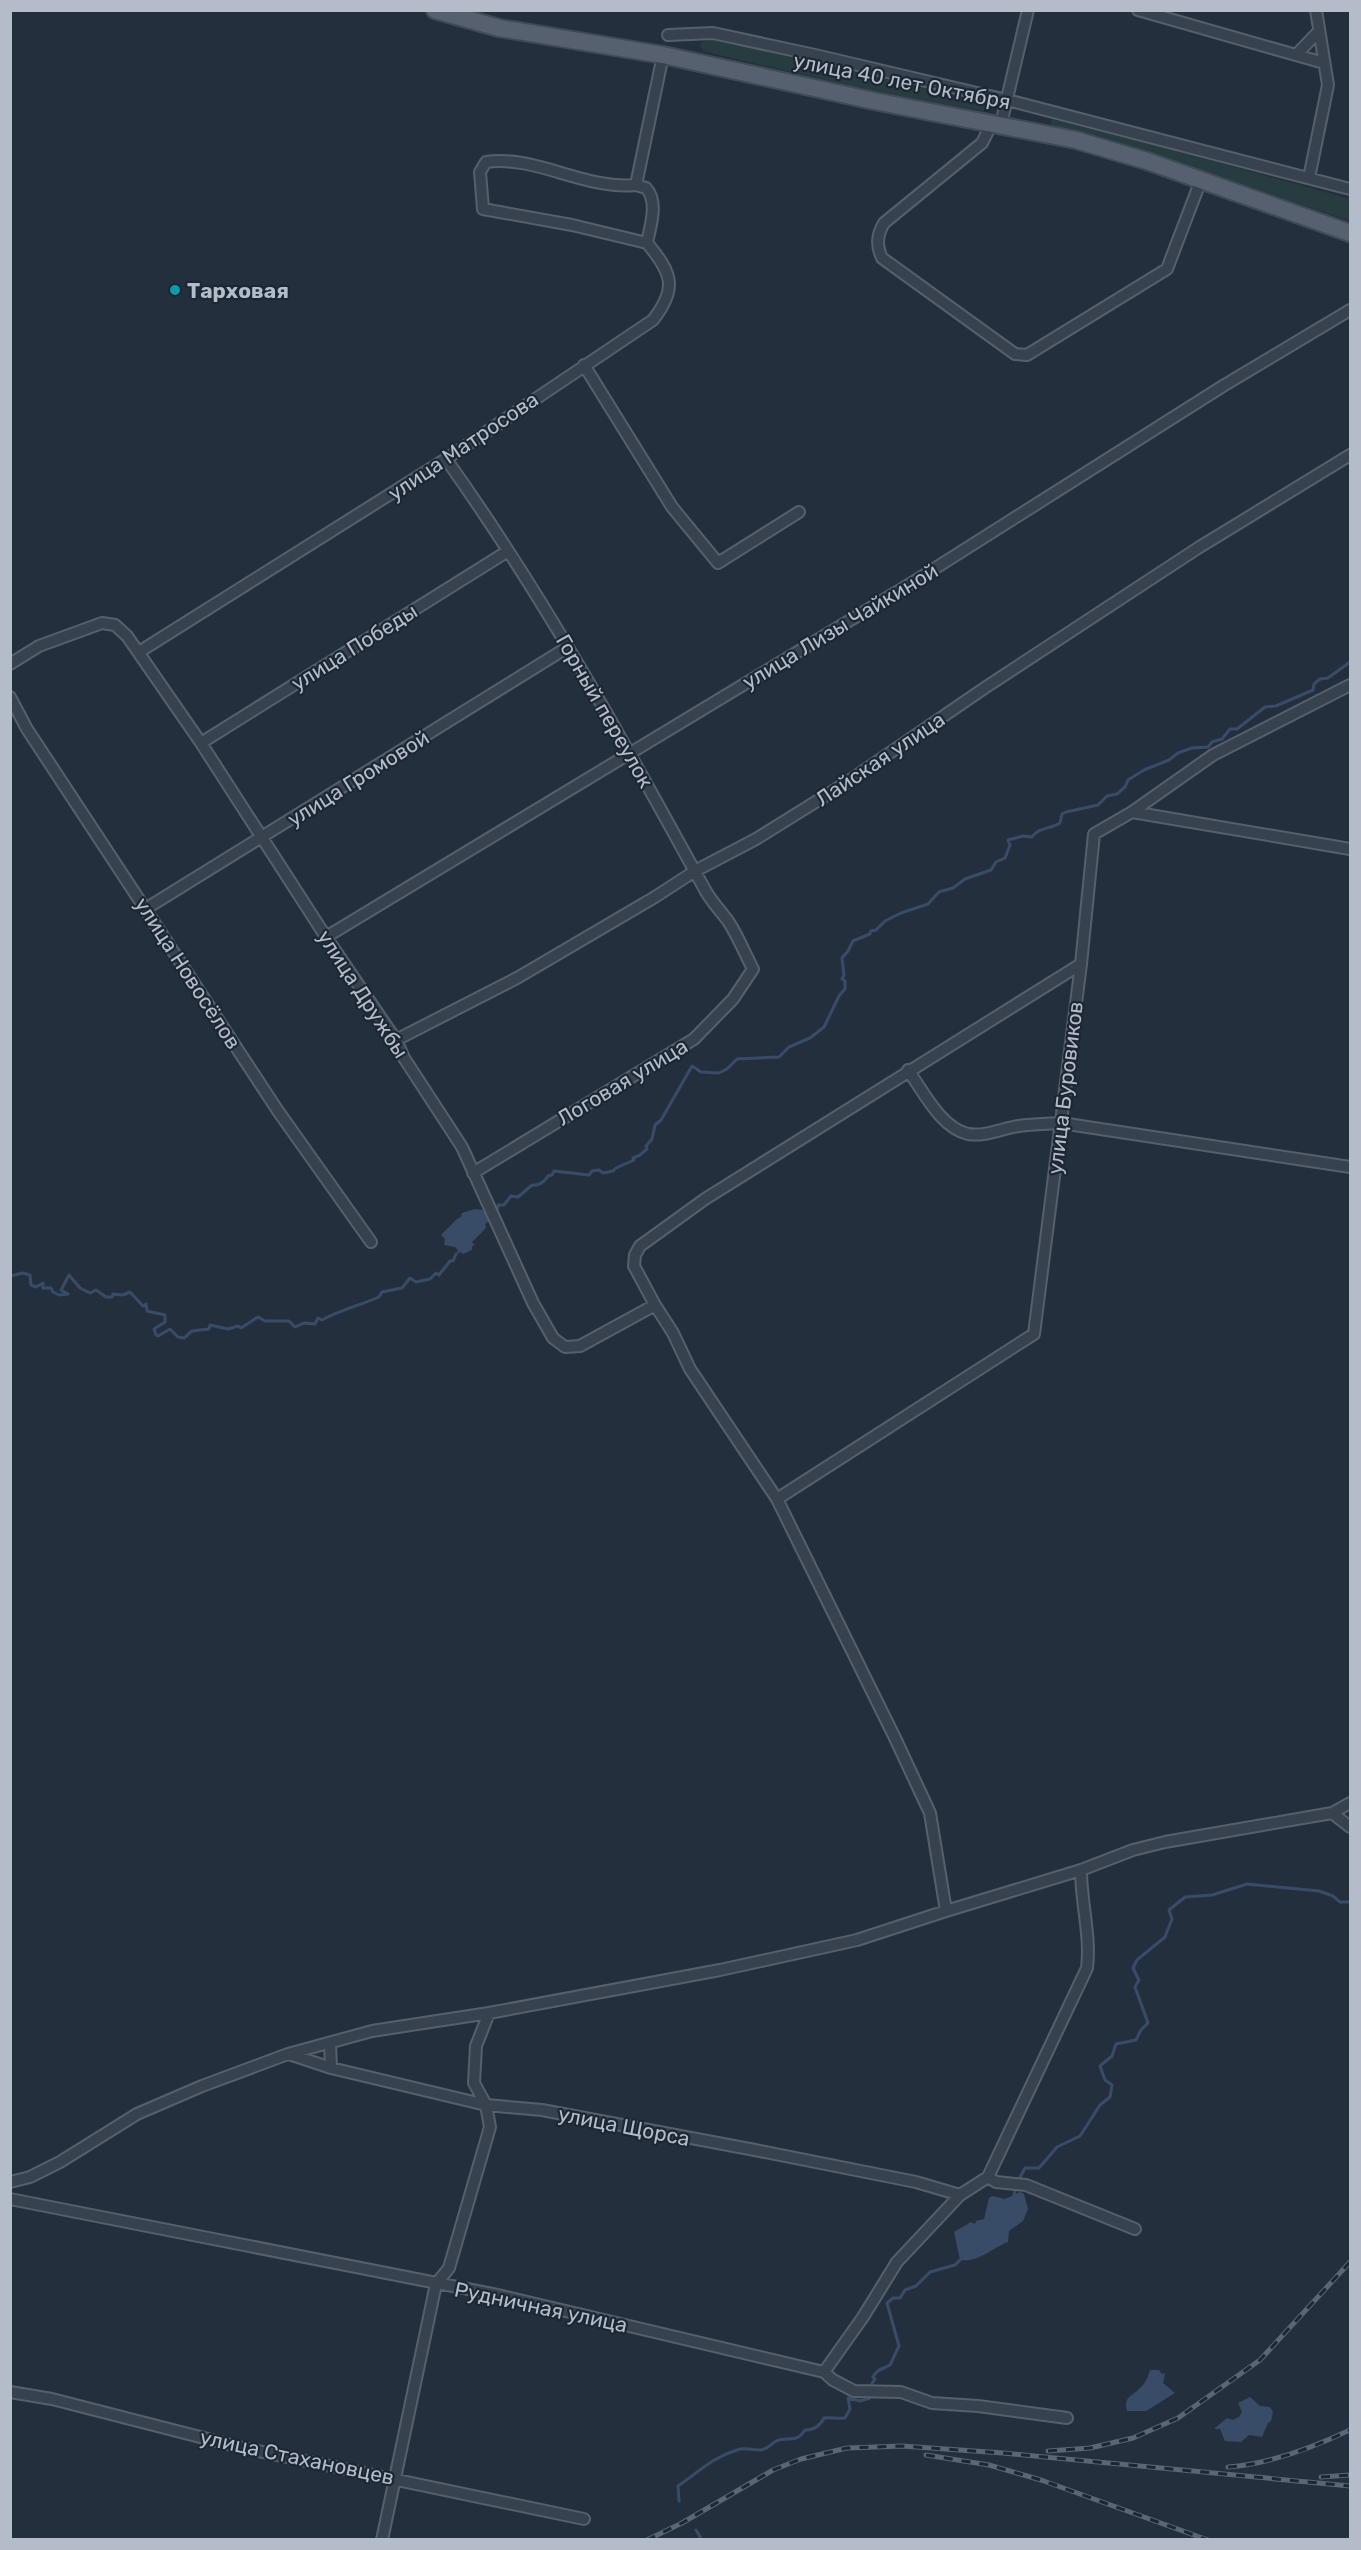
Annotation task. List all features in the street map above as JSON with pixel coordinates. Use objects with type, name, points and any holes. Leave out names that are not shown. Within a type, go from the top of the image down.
[{"type":"main road","name":"улица 40 лет Октября","points":[[435,10],[499,28],[663,55],[1076,140],[1147,160],[1350,233]]},
{"type":"street","points":[[1028,10],[1007,100],[997,124],[982,143],[884,223],[878,236],[878,248],[882,258],[997,343],[1015,354],[1027,355],[1167,269],[1201,180]]},
{"type":"street","points":[[1138,10],[1324,63]]},
{"type":"street","points":[[1309,178],[1328,85],[1316,10]]},
{"type":"street","points":[[1296,55],[1318,31]]},
{"type":"street","name":"улица 40 лет Октября","points":[[668,35],[713,33],[1007,100],[1350,189]]},
{"type":"street","points":[[636,184],[663,55]]},
{"type":"street","points":[[506,160],[607,185],[636,184],[646,188],[651,196],[652,210],[648,243],[572,225],[483,209],[480,172],[486,162],[506,160]]},
{"type":"street","name":"улица Матросова","points":[[139,652],[447,459],[653,320],[663,308],[670,294],[668,273],[648,243]]},
{"type":"street","name":"улица Лизы Чайкиной","points":[[326,937],[915,581],[1223,386],[1350,310]]},
{"type":"street","points":[[584,365],[672,507],[718,563],[799,512]]},
{"type":"street","name":"Лайская улица","points":[[396,1040],[517,978],[695,871],[756,839],[846,783],[986,687],[1189,554],[1350,455]]},
{"type":"street","name":"Горный переулок","points":[[447,459],[487,516],[568,647],[705,891],[729,922],[753,969]]},
{"type":"street","name":"улица Победы","points":[[201,743],[508,551]]},
{"type":"street","name":"улица Дружбы","points":[[10,664],[39,646],[102,623],[115,625],[127,636],[263,837],[326,937],[396,1040],[404,1058],[462,1147],[532,1303],[553,1338],[565,1347],[580,1346],[655,1305]]},
{"type":"street","name":"улица Громовой","points":[[147,908],[568,647]]},
{"type":"street","name":"улица Буровиков","points":[[777,1499],[1034,1334],[1081,964],[1094,834],[1132,812],[1213,755],[1350,685]]},
{"type":"street","name":"улица Новосёлов","points":[[11,699],[27,729],[147,908],[278,1111],[371,1242]]},
{"type":"street","points":[[1132,812],[1350,849]]},
{"type":"street","points":[[946,1911],[930,1813],[895,1738],[777,1499],[690,1369],[674,1333],[655,1305],[634,1266],[635,1256],[640,1246],[705,1199],[908,1070],[1081,964]]},
{"type":"street","name":"Логовая улица","points":[[473,1173],[694,1039],[733,999],[753,969]]},
{"type":"street","points":[[908,1070],[936,1110],[950,1124],[968,1134],[993,1132],[1018,1126],[1061,1123],[1350,1167]]},
{"type":"street","points":[[10,2182],[30,2177],[60,2162],[137,2114],[288,2054],[372,2031],[489,2013],[720,1970],[857,1941],[1081,1870],[1133,1850],[1165,1842],[1332,1813],[1350,1803]]},
{"type":"street","points":[[1332,1813],[1350,1827]]},
{"type":"street","points":[[824,2372],[863,2317],[897,2262],[960,2195],[988,2177],[1087,1968],[1089,1956],[1081,1897],[1081,1870]]},
{"type":"street","points":[[381,2540],[436,2284],[449,2268],[490,2127],[486,2106],[474,2083],[476,2046],[489,2013]]},
{"type":"street","points":[[330,2043],[331,2068]]},
{"type":"street","name":"улица Щорса","points":[[288,2054],[331,2068],[486,2106],[542,2110],[916,2182],[960,2195]]},
{"type":"street","points":[[988,2177],[996,2182],[1026,2186],[1135,2229]]},
{"type":"street","name":"Рудничная улица","points":[[10,2199],[498,2295],[824,2372],[833,2380],[854,2391],[901,2392],[932,2403],[978,2406],[1067,2418]]},
{"type":"street","name":"улица Стахановцев","points":[[10,2392],[52,2399],[239,2447],[584,2519]]},
{"type":"green space","points":[[719,39],[988,101],[984,111],[873,91],[715,54],[704,51],[700,45],[704,41]]},
{"type":"green space","points":[[1051,119],[1350,199],[1350,221],[1134,148],[1051,125]]},
{"type":"water","points":[[475,1209],[488,1213],[489,1221],[485,1224],[486,1228],[472,1242],[475,1245],[472,1246],[472,1250],[456,1254],[458,1250],[455,1247],[444,1245],[445,1239],[441,1235],[461,1217],[462,1213]]},
{"type":"water","points":[[1020,2192],[1024,2194],[1028,2209],[1023,2221],[1009,2231],[1008,2242],[979,2257],[960,2260],[954,2232],[971,2222],[975,2224],[976,2221],[984,2219],[989,2198],[993,2196],[1005,2199]]},
{"type":"water","points":[[1150,2370],[1165,2373],[1163,2383],[1175,2393],[1146,2411],[1127,2411],[1127,2400],[1144,2384]]},
{"type":"water","points":[[1250,2397],[1260,2406],[1270,2407],[1273,2412],[1262,2437],[1249,2435],[1241,2442],[1225,2441],[1220,2429],[1214,2429],[1227,2418],[1233,2420],[1239,2417],[1242,2412],[1238,2403]]},
{"type":"waterway","points":[[498,1208],[498,1205],[504,1205],[511,1196],[518,1197],[532,1185],[541,1183],[554,1171],[589,1175],[592,1171],[599,1170],[603,1173],[613,1171],[634,1160],[633,1158],[647,1149],[646,1146],[652,1139],[655,1125],[661,1120],[692,1066],[701,1072],[719,1073],[737,1059],[779,1057],[789,1047],[810,1038],[824,1027],[839,996],[845,989],[845,981],[842,979],[844,975],[842,958],[853,941],[870,934],[885,921],[901,913],[928,904],[939,892],[953,888],[965,879],[991,870],[996,862],[1005,858],[1010,845],[1008,840],[1023,836],[1032,837],[1038,831],[1060,823],[1062,814],[1066,812],[1098,805],[1107,796],[1117,794],[1125,787],[1128,780],[1144,770],[1169,760],[1178,753],[1192,748],[1208,747],[1212,742],[1222,739],[1230,729],[1237,729],[1265,707],[1276,706],[1313,690],[1314,684],[1320,679],[1328,678],[1350,662]]},
{"type":"waterway","points":[[10,1276],[23,1273],[30,1275],[31,1285],[36,1287],[43,1283],[43,1288],[51,1288],[59,1295],[68,1294],[61,1290],[69,1275],[80,1288],[90,1293],[96,1290],[106,1297],[112,1297],[113,1294],[123,1295],[130,1292],[143,1306],[146,1304],[147,1311],[165,1315],[165,1322],[154,1329],[156,1335],[170,1329],[178,1337],[184,1338],[192,1331],[209,1329],[210,1325],[228,1329],[238,1326],[241,1328],[258,1317],[265,1321],[289,1321],[295,1327],[304,1323],[315,1324],[318,1318],[322,1320],[379,1297],[382,1292],[402,1288],[410,1278],[416,1282],[430,1279],[436,1273],[439,1275],[450,1261],[453,1261],[456,1254]]},
{"type":"waterway","points":[[1018,2181],[1025,2168],[1039,2168],[1057,2147],[1080,2136],[1100,2105],[1110,2097],[1112,2085],[1105,2080],[1100,2066],[1112,2056],[1116,2044],[1136,2040],[1148,2023],[1135,1987],[1139,1980],[1133,1968],[1137,1960],[1165,1937],[1172,1919],[1169,1910],[1185,1897],[1212,1895],[1247,1884],[1319,1891],[1333,1896],[1340,1902],[1350,1902]]},
{"type":"waterway","points":[[1014,2195],[1016,2187]]},
{"type":"waterway","points":[[679,2501],[678,2486],[720,2457],[740,2449],[762,2450],[776,2441],[798,2437],[805,2430],[816,2427],[824,2418],[845,2418],[850,2409],[848,2398],[860,2401],[870,2398],[871,2385],[875,2379],[873,2377],[878,2371],[890,2365],[899,2346],[887,2303],[893,2298],[900,2298],[905,2290],[916,2286],[930,2272],[955,2265],[960,2260]]},
{"type":"waterway","points":[[696,2530],[702,2540]]},
{"type":"railway","points":[[1048,2451],[1090,2448],[1133,2438],[1178,2418],[1260,2360],[1350,2262]]},
{"type":"railway","points":[[1228,2467],[1290,2454],[1350,2430]]},
{"type":"railway","points":[[647,2540],[682,2523],[773,2470],[801,2459],[847,2448],[902,2446],[1003,2453],[1350,2486]]},
{"type":"railway","points":[[926,2455],[989,2465],[1041,2480],[1208,2540]]},
{"type":"railway","points":[[1321,2477],[1350,2475]]},
{"type":"place","name":"Тарховая","points":[[175,290]]}]
